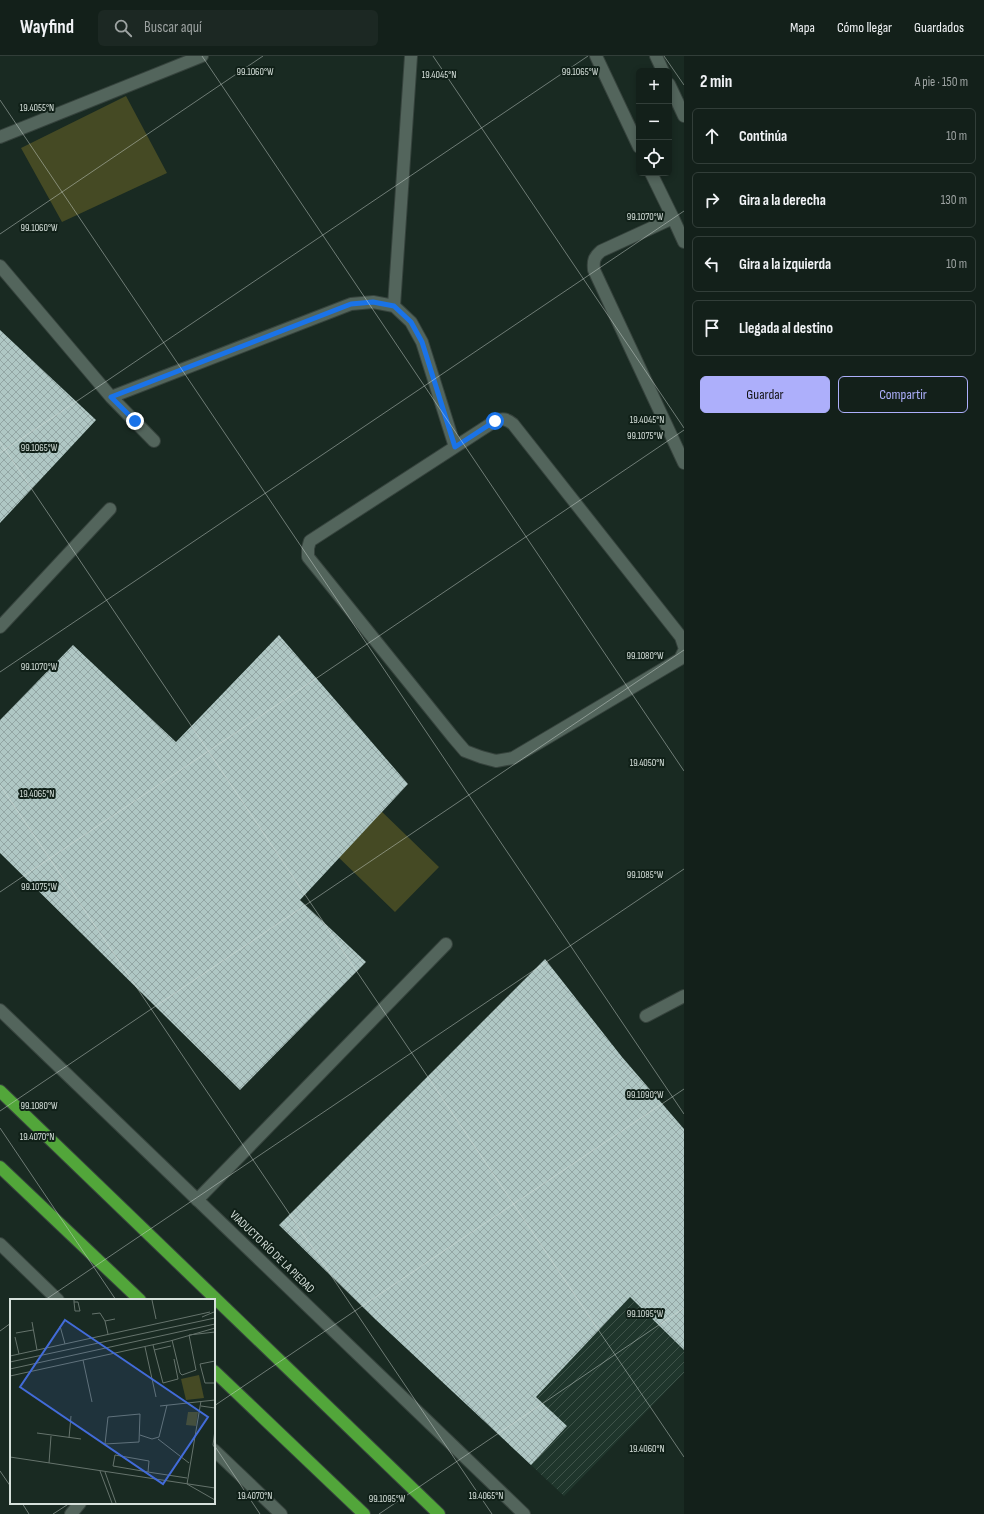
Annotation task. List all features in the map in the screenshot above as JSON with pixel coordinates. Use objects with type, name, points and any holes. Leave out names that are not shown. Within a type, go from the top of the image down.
[{"type":"highway","points":[[0,1091],[439,1514]]},
{"type":"highway","points":[[0,1167],[139,1299]]},
{"type":"highway","points":[[215,1372],[364,1514]]},
{"type":"main road","points":[[0,137],[202,56]]},
{"type":"main road","points":[[394,306],[411,56]]},
{"type":"main road","points":[[596,56],[636,141]]},
{"type":"main road","points":[[656,56],[662,68]]},
{"type":"main road","points":[[672,90],[684,116]]},
{"type":"main road","points":[[652,176],[684,242]]},
{"type":"main road","points":[[673,218],[601,251],[595,256],[593,263],[594,270],[684,463]]},
{"type":"main road","points":[[0,266],[111,397],[154,441]]},
{"type":"main road","points":[[111,397],[351,304],[373,302],[394,306],[411,322],[422,342],[455,447]]},
{"type":"main road","points":[[684,646],[681,637],[513,424],[508,420],[501,419],[495,421],[310,541],[308,548],[308,557],[465,751],[481,758],[496,761],[513,758],[680,659],[684,651]]},
{"type":"main road","points":[[0,627],[110,509]]},
{"type":"main road","points":[[197,1200],[446,944]]},
{"type":"main road","points":[[646,1016],[684,996]]},
{"type":"main road","name":"VIADUCTO RÍO DE LA PIEDAD","points":[[0,1010],[524,1514]]},
{"type":"main road","points":[[0,1244],[57,1299]]},
{"type":"main road","points":[[215,1451],[281,1514]]},
{"type":"main road","points":[[71,1514],[79,1504]]},
{"type":"shaded area","points":[[630,1297],[684,1350],[684,1373],[564,1496],[531,1465],[567,1426],[536,1397]]},
{"type":"green space","points":[[126,96],[167,173],[62,222],[21,148]]},
{"type":"green space","points":[[377,807],[439,867],[395,912],[333,852]]},
{"type":"building","points":[[0,330],[96,420],[0,523]]},
{"type":"building","points":[[279,635],[408,784],[300,900],[366,962],[240,1090],[0,853],[0,720],[73,645],[176,742]]},
{"type":"building","points":[[545,959],[622,1057],[684,1129],[684,1350],[630,1297],[536,1397],[567,1426],[531,1465],[376,1320],[279,1225]]},
{"type":"route","points":[[135,421],[111,397],[351,304],[373,302],[394,306],[411,322],[422,342],[455,447],[495,421]]}]
